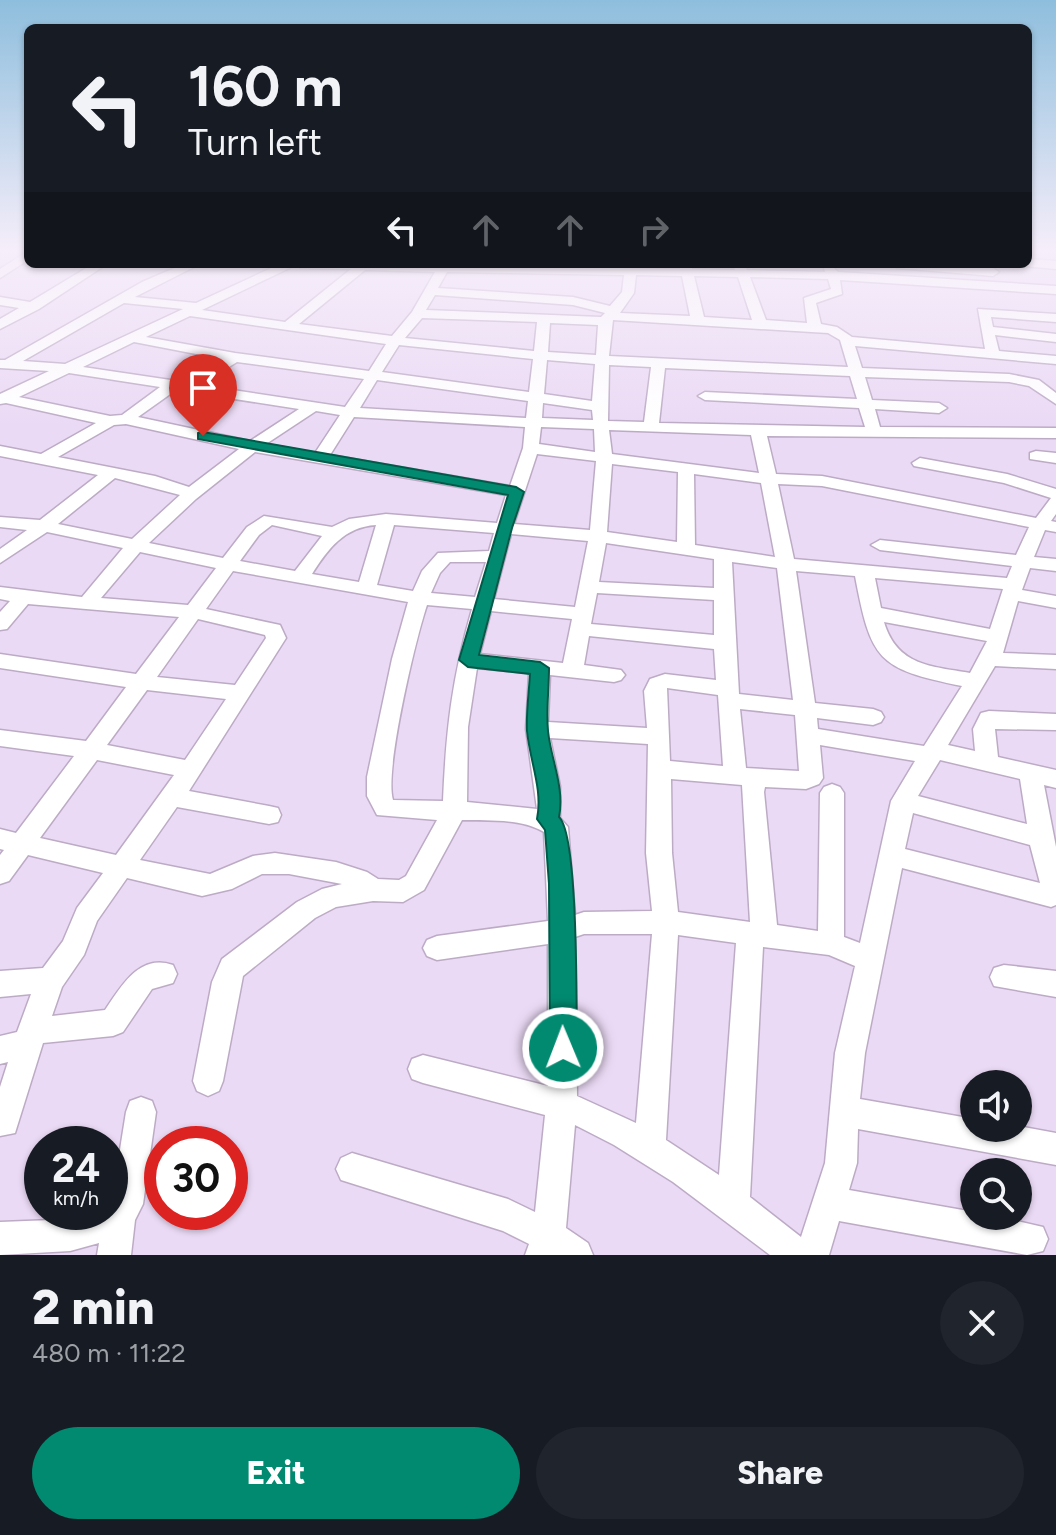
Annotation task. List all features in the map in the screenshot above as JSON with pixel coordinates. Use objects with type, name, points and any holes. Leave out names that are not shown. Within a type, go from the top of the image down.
[{"type":"street","points":[[0,325],[29,309]]},
{"type":"street","points":[[4,364],[104,309]]},
{"type":"street","points":[[184,309],[395,341],[540,356],[1021,379],[1034,383],[1056,400]]},
{"type":"street","points":[[2,399],[197,309]]},
{"type":"street","points":[[288,326],[310,309]]},
{"type":"street","points":[[320,458],[395,341],[421,309]]},
{"type":"street","points":[[568,321],[571,309]]},
{"type":"street","points":[[592,309],[610,316]]},
{"type":"street","points":[[572,671],[598,536],[604,457],[599,406],[610,316],[616,309]]},
{"type":"street","points":[[695,309],[698,321]]},
{"type":"street","points":[[755,309],[761,325]]},
{"type":"street","points":[[811,309],[815,327]]},
{"type":"street","points":[[981,309],[993,353]]},
{"type":"street","points":[[1019,309],[1022,314]]},
{"type":"street","points":[[983,312],[1056,318]]},
{"type":"street","points":[[418,314],[568,321],[610,316],[815,327],[838,332],[847,341],[874,432]]},
{"type":"street","points":[[208,1081],[226,982],[232,968],[306,910],[331,897],[373,890],[403,891],[415,883],[455,810],[457,727],[468,660],[504,528],[531,448],[544,320]]},
{"type":"street","points":[[988,330],[1056,338]]},
{"type":"street","points":[[132,338],[235,357],[599,406]]},
{"type":"street","points":[[847,341],[1056,360]]},
{"type":"street","points":[[42,460],[235,357]]},
{"type":"street","points":[[4,364],[64,368],[349,412],[651,429],[707,412],[864,404],[939,408]]},
{"type":"street","points":[[651,429],[658,364]]},
{"type":"street","points":[[701,366],[707,412]]},
{"type":"street","points":[[2,399],[516,492]]},
{"type":"street","points":[[89,601],[121,559],[194,494],[312,407]]},
{"type":"street","points":[[707,412],[758,431],[1056,433]]},
{"type":"street","points":[[659,769],[760,778],[811,778],[805,708],[781,533],[766,479],[758,431]]},
{"type":"street","points":[[531,448],[766,479],[822,481],[1048,525]]},
{"type":"street","points":[[0,451],[112,472],[194,494]]},
{"type":"street","points":[[1036,456],[1056,458]]},
{"type":"street","points":[[920,463],[1007,479],[1056,494]]},
{"type":"street","points":[[686,467],[686,549]]},
{"type":"street","points":[[0,557],[112,472]]},
{"type":"street","points":[[812,1255],[831,1203],[841,1163],[850,1053],[903,801],[987,659],[1016,580],[1048,525],[1056,502]]},
{"type":"street","points":[[301,576],[334,533],[358,519],[598,536],[784,564],[864,572],[1016,580],[1056,565]]},
{"type":"street","points":[[366,589],[378,557],[386,519]]},
{"type":"street","points":[[0,874],[11,841],[90,750],[253,531],[264,521],[279,521],[334,533]]},
{"type":"street","points":[[0,522],[44,526],[229,565],[366,589],[485,604],[580,622],[724,643]]},
{"type":"street","points":[[880,545],[1016,580],[1056,602]]},
{"type":"street","points":[[723,555],[724,643],[735,776]]},
{"type":"street","points":[[496,556],[445,557],[438,561],[420,598],[402,655],[379,777],[379,796],[385,808],[405,812],[455,810],[548,819],[556,827],[564,1077],[545,1245]]},
{"type":"street","points":[[864,572],[872,613],[885,652],[896,663],[922,671],[987,659],[1056,662]]},
{"type":"street","points":[[589,587],[724,595]]},
{"type":"street","points":[[0,593],[23,598],[194,612],[276,633],[276,638],[243,693],[86,916],[74,947],[51,980],[19,1041],[4,1122]]},
{"type":"street","points":[[0,624],[23,598]]},
{"type":"street","points":[[872,613],[987,659]]},
{"type":"street","points":[[468,660],[614,675]]},
{"type":"street","points":[[0,661],[140,682],[243,693]]},
{"type":"street","points":[[540,668],[537,729],[552,797],[548,819]]},
{"type":"street","points":[[650,1146],[666,922],[659,853],[659,737],[655,691],[658,684],[665,681],[805,708],[873,717]]},
{"type":"street","points":[[987,764],[984,729],[989,719],[1056,722]]},
{"type":"street","points":[[537,729],[659,737]]},
{"type":"street","points":[[808,736],[932,753],[1044,777],[1041,838],[1054,885],[1054,899],[893,856]]},
{"type":"street","points":[[0,738],[90,750],[191,770]]},
{"type":"street","points":[[733,1204],[758,935],[752,792],[755,781],[760,778]]},
{"type":"street","points":[[831,944],[832,793]]},
{"type":"street","points":[[172,797],[269,815]]},
{"type":"street","points":[[903,801],[1041,838]]},
{"type":"street","points":[[11,841],[121,868],[213,886],[232,879],[254,865],[270,861],[359,880],[373,890]]},
{"type":"street","points":[[437,948],[561,931],[584,923],[666,922],[831,944],[868,959]]},
{"type":"street","points":[[19,1041],[113,1023],[143,979],[163,974]]},
{"type":"street","points":[[1004,977],[1056,984]]},
{"type":"street","points":[[0,984],[51,980]]},
{"type":"street","points":[[423,1069],[561,1104],[608,1122],[650,1146],[733,1204],[797,1255]]},
{"type":"street","points":[[845,1111],[1056,1149]]},
{"type":"street","points":[[128,1197],[141,1112]]},
{"type":"street","points":[[352,1169],[508,1216],[545,1245],[576,1255]]},
{"type":"street","points":[[831,1203],[1031,1239]]},
{"type":"street","points":[[0,1239],[97,1230]]},
{"type":"street","points":[[114,1255],[117,1230]]},
{"type":"route","points":[[203,436],[516,492],[468,660],[540,668],[537,729],[552,797],[548,819],[556,827],[561,884],[563,1048]]}]
